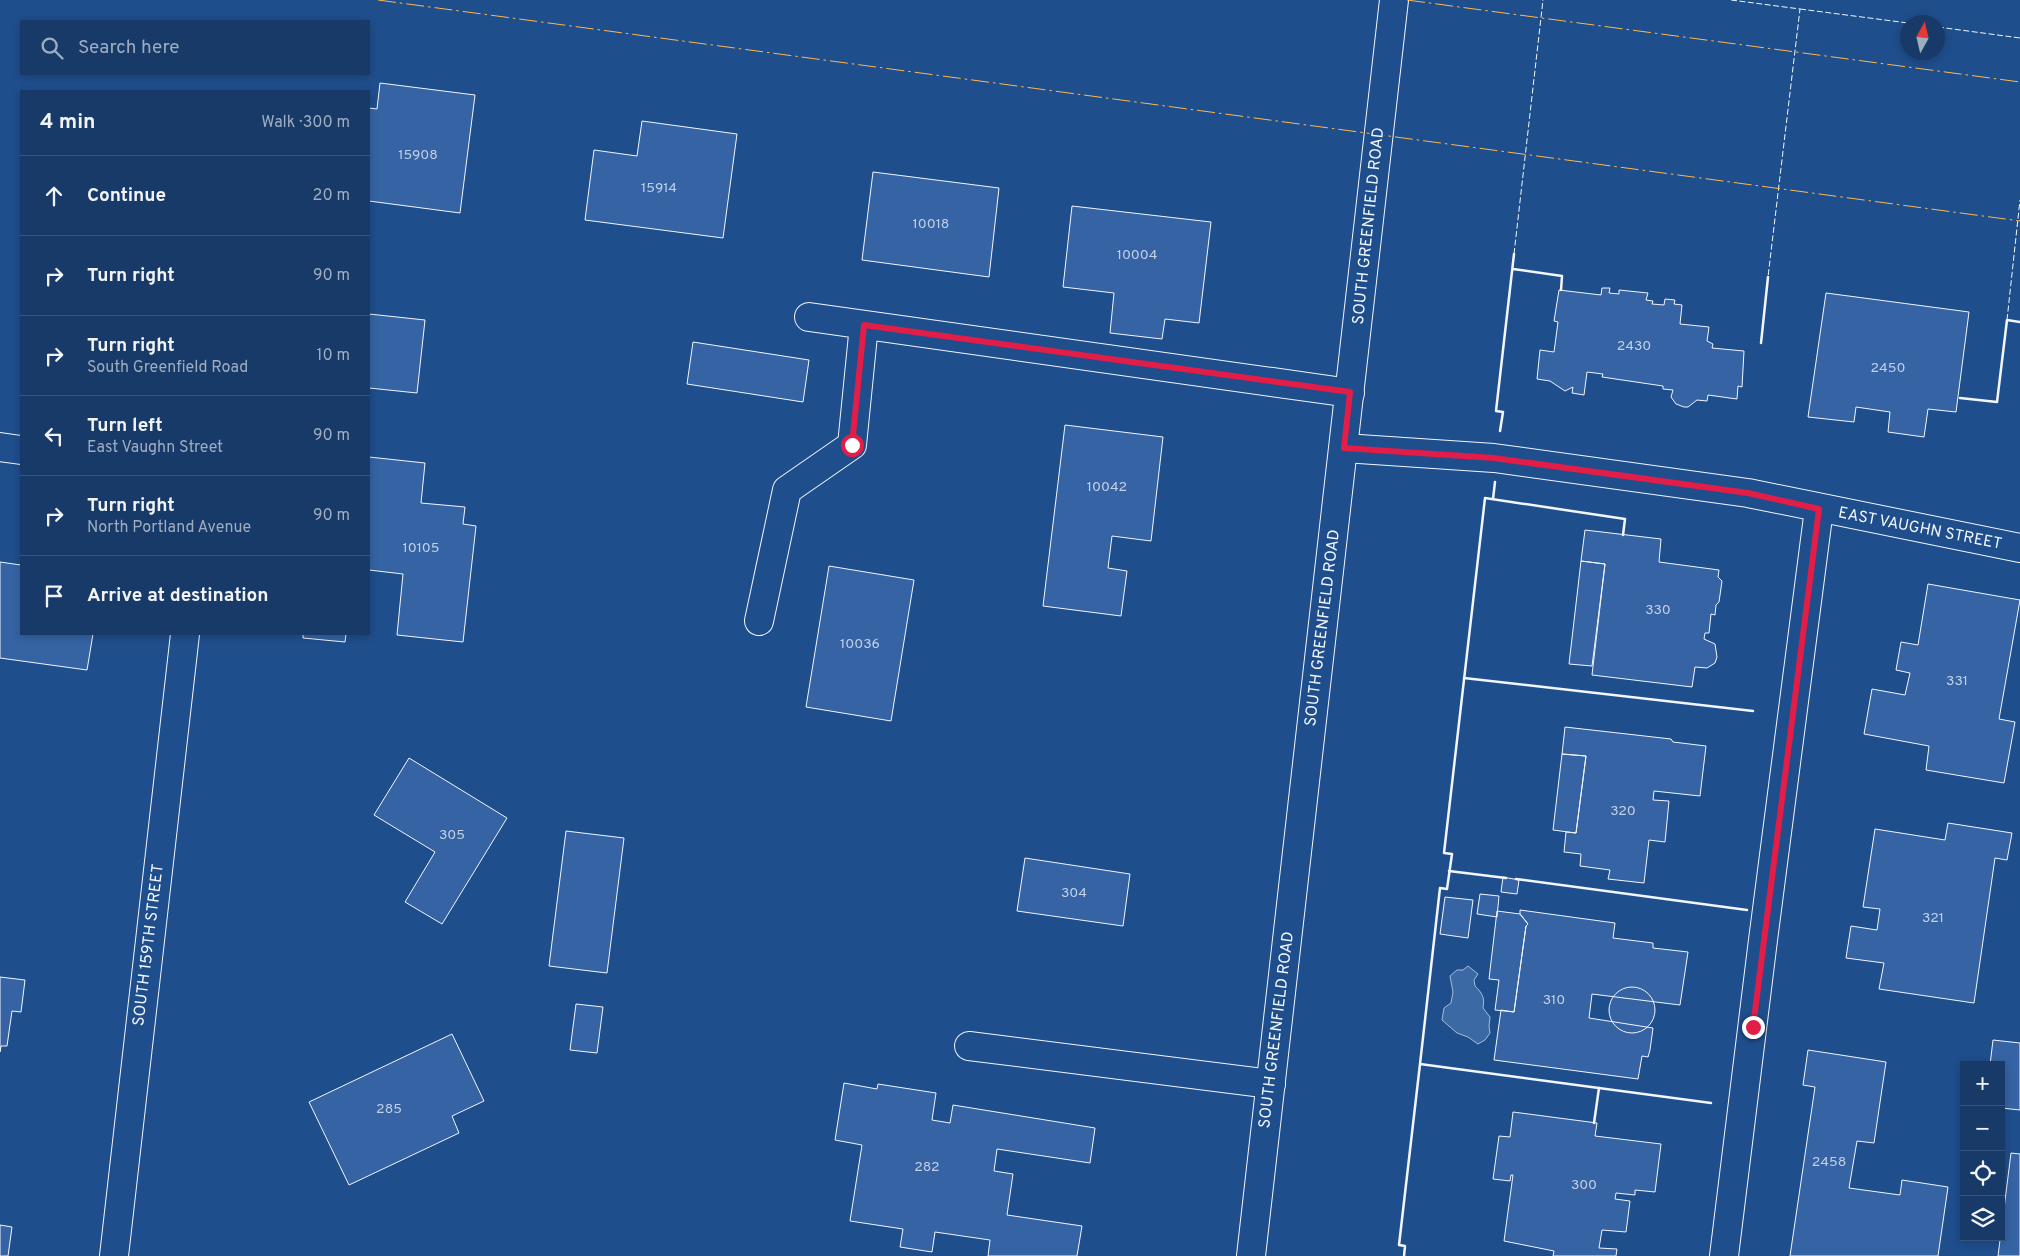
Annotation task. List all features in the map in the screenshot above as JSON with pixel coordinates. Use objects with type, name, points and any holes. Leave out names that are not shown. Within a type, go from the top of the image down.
[{"type":"street","name":"SOUTH GREENFIELD ROAD","points":[[1252,1256],[1394,0]]},
{"type":"street","points":[[809,317],[1350,392]]},
{"type":"street","points":[[759,621],[787,490],[852,445],[864,325]]},
{"type":"street","points":[[0,447],[20,450]]},
{"type":"street","name":"EAST VAUGHN STREET","points":[[1344,448],[1494,458],[1748,493],[1819,509],[2020,548]]},
{"type":"street","points":[[1724,1256],[1819,509]]},
{"type":"street","name":"SOUTH 159TH STREET","points":[[114,1256],[185,635]]},
{"type":"street","points":[[968,1046],[1271,1084]]},
{"type":"water","points":[[1468,966],[1478,974],[1474,980],[1475,986],[1484,1001],[1483,1008],[1490,1017],[1490,1033],[1485,1040],[1478,1044],[1468,1037],[1457,1033],[1442,1020],[1444,1008],[1451,1003],[1453,992],[1450,976],[1457,970],[1463,970]]},
{"type":"building","points":[[380,83],[475,95],[460,213],[370,201],[370,108],[377,109]]},
{"type":"building","points":[[642,121],[737,134],[723,238],[585,220],[594,150],[637,156]]},
{"type":"building","points":[[873,172],[999,188],[989,277],[862,260]]},
{"type":"building","points":[[1072,206],[1211,222],[1199,323],[1165,319],[1162,339],[1110,333],[1114,293],[1063,287]]},
{"type":"building","points":[[1602,288],[1610,288],[1609,293],[1619,294],[1619,290],[1648,293],[1646,300],[1653,301],[1652,304],[1664,305],[1665,299],[1675,300],[1674,304],[1682,305],[1680,324],[1709,327],[1707,341],[1713,344],[1712,348],[1744,351],[1742,387],[1738,386],[1737,399],[1708,395],[1707,401],[1697,400],[1688,407],[1684,407],[1676,404],[1671,397],[1673,390],[1663,389],[1663,386],[1602,377],[1603,374],[1587,372],[1584,395],[1572,393],[1573,387],[1565,391],[1550,381],[1537,379],[1540,350],[1554,352],[1558,322],[1554,321],[1559,290],[1601,295]]},
{"type":"building","points":[[1826,293],[1969,312],[1956,412],[1928,409],[1924,437],[1888,432],[1890,412],[1856,407],[1854,422],[1808,417]]},
{"type":"building","points":[[370,314],[425,320],[417,393],[370,388]]},
{"type":"building","points":[[693,342],[809,360],[803,402],[687,384]]},
{"type":"building","points":[[1065,425],[1163,437],[1151,541],[1112,536],[1108,568],[1127,571],[1121,616],[1043,606]]},
{"type":"building","points":[[370,457],[425,463],[421,503],[465,507],[463,524],[476,526],[463,642],[397,635],[403,574],[370,570]]},
{"type":"building","points":[[1585,530],[1661,539],[1659,562],[1719,570],[1718,577],[1722,581],[1719,602],[1716,605],[1715,615],[1711,614],[1709,633],[1705,633],[1704,639],[1715,644],[1717,657],[1715,663],[1707,668],[1695,667],[1692,687],[1592,675],[1605,564],[1581,561]]},
{"type":"building","points":[[1581,561],[1605,564],[1592,666],[1569,664]]},
{"type":"building","points":[[0,562],[20,565],[20,635],[93,635],[87,670],[0,658]]},
{"type":"building","points":[[829,566],[914,580],[891,721],[806,707]]},
{"type":"building","points":[[1928,584],[2020,600],[1999,719],[2015,722],[2004,783],[1926,770],[1929,746],[1864,734],[1872,689],[1905,695],[1910,673],[1896,670],[1901,642],[1918,645]]},
{"type":"building","points":[[303,635],[346,635],[345,642],[303,638]]},
{"type":"building","points":[[1565,727],[1671,739],[1673,742],[1706,746],[1700,796],[1654,791],[1653,800],[1669,801],[1665,842],[1649,840],[1644,883],[1608,879],[1610,870],[1580,866],[1581,854],[1564,852],[1566,832],[1576,833],[1586,756],[1562,754]]},
{"type":"building","points":[[1562,754],[1586,756],[1576,833],[1553,830]]},
{"type":"building","points":[[409,758],[507,818],[442,924],[405,902],[435,852],[374,815]]},
{"type":"building","points":[[1948,823],[2012,833],[2007,860],[1995,858],[1974,1003],[1879,989],[1884,963],[1846,958],[1851,926],[1877,930],[1880,909],[1863,907],[1875,829],[1945,840]]},
{"type":"building","points":[[566,831],[624,838],[607,973],[549,966]]},
{"type":"building","points":[[1025,858],[1130,874],[1123,926],[1017,911]]},
{"type":"building","points":[[1503,877],[1519,880],[1517,894],[1501,892]]},
{"type":"building","points":[[1480,894],[1499,896],[1497,917],[1477,914]]},
{"type":"building","points":[[1445,897],[1473,900],[1468,938],[1440,934]]},
{"type":"building","points":[[1520,910],[1615,923],[1613,938],[1653,943],[1653,948],[1688,952],[1680,1005],[1592,994],[1589,1018],[1653,1028],[1648,1057],[1642,1056],[1638,1079],[1494,1060],[1501,1010],[1514,1012],[1526,926],[1528,924],[1520,914]]},
{"type":"building","points":[[1497,911],[1520,914],[1528,924],[1526,926],[1514,1012],[1495,1010],[1499,980],[1489,979]]},
{"type":"building","points":[[0,977],[25,980],[21,1012],[12,1011],[7,1046],[1,1046],[0,1052]]},
{"type":"building","points":[[1632,987],[1645,991],[1651,997],[1655,1010],[1651,1023],[1645,1029],[1632,1033],[1619,1029],[1613,1023],[1609,1010],[1613,997],[1619,991]]},
{"type":"building","points":[[576,1004],[603,1007],[597,1053],[570,1050]]},
{"type":"building","points":[[452,1034],[484,1101],[452,1116],[459,1133],[349,1185],[309,1102]]},
{"type":"building","points":[[1993,1040],[2020,1043],[2020,1110],[2005,1108],[2005,1061],[1990,1061]]},
{"type":"building","points":[[1808,1050],[1886,1062],[1874,1143],[1857,1141],[1849,1188],[1900,1195],[1902,1180],[1948,1187],[1938,1256],[1790,1256],[1815,1087],[1803,1085]]},
{"type":"building","points":[[844,1083],[877,1089],[878,1084],[936,1093],[932,1120],[950,1123],[953,1105],[1095,1128],[1090,1163],[997,1149],[994,1171],[1013,1174],[1007,1215],[1082,1226],[1077,1256],[988,1256],[990,1240],[935,1232],[932,1252],[900,1247],[903,1229],[850,1221],[862,1145],[835,1140]]},
{"type":"building","points":[[1513,1112],[1597,1123],[1595,1136],[1661,1144],[1655,1192],[1635,1190],[1635,1195],[1616,1193],[1615,1199],[1630,1201],[1626,1232],[1602,1230],[1599,1248],[1617,1249],[1616,1256],[1553,1256],[1554,1251],[1504,1241],[1513,1175],[1511,1175],[1510,1181],[1493,1179],[1499,1136],[1510,1137]]},
{"type":"building","points":[[2011,1153],[2020,1154],[2020,1256],[1998,1256],[2000,1241],[2005,1241],[2005,1201]]},
{"type":"building","points":[[0,1225],[12,1227],[8,1256],[0,1256]]},
{"type":"fence","points":[[1514,254],[1543,0]]},
{"type":"fence","points":[[1731,0],[1800,9],[1768,277]]},
{"type":"fence","points":[[1800,9],[1900,22]]},
{"type":"fence","points":[[1945,28],[2020,38]]},
{"type":"fence","points":[[2007,320],[2020,200]]},
{"type":"wall","points":[[1500,431],[1503,412],[1496,411],[1514,254]]},
{"type":"wall","points":[[1513,269],[1562,276],[1561,290]]},
{"type":"wall","points":[[1761,343],[1768,277]]},
{"type":"wall","points":[[1960,398],[1997,402],[2007,320],[2020,322]]},
{"type":"wall","points":[[1493,499],[1495,482]]},
{"type":"wall","points":[[1623,535],[1625,519],[1485,498],[1444,853],[1452,854],[1447,889],[1440,888],[1420,1064],[1711,1103]]},
{"type":"wall","points":[[1464,678],[1753,711]]},
{"type":"wall","points":[[1449,871],[1506,878]]},
{"type":"wall","points":[[1516,879],[1747,910]]},
{"type":"wall","points":[[1404,1256],[1405,1246],[1399,1245],[1420,1064]]},
{"type":"wall","points":[[1594,1123],[1599,1088]]},
{"type":"power","points":[[378,0],[2020,221]]},
{"type":"power","points":[[1407,0],[2020,82]]},
{"type":"route","points":[[852,445],[864,325],[1350,392],[1344,448],[1494,458],[1748,493],[1819,509],[1753,1027]]}]
